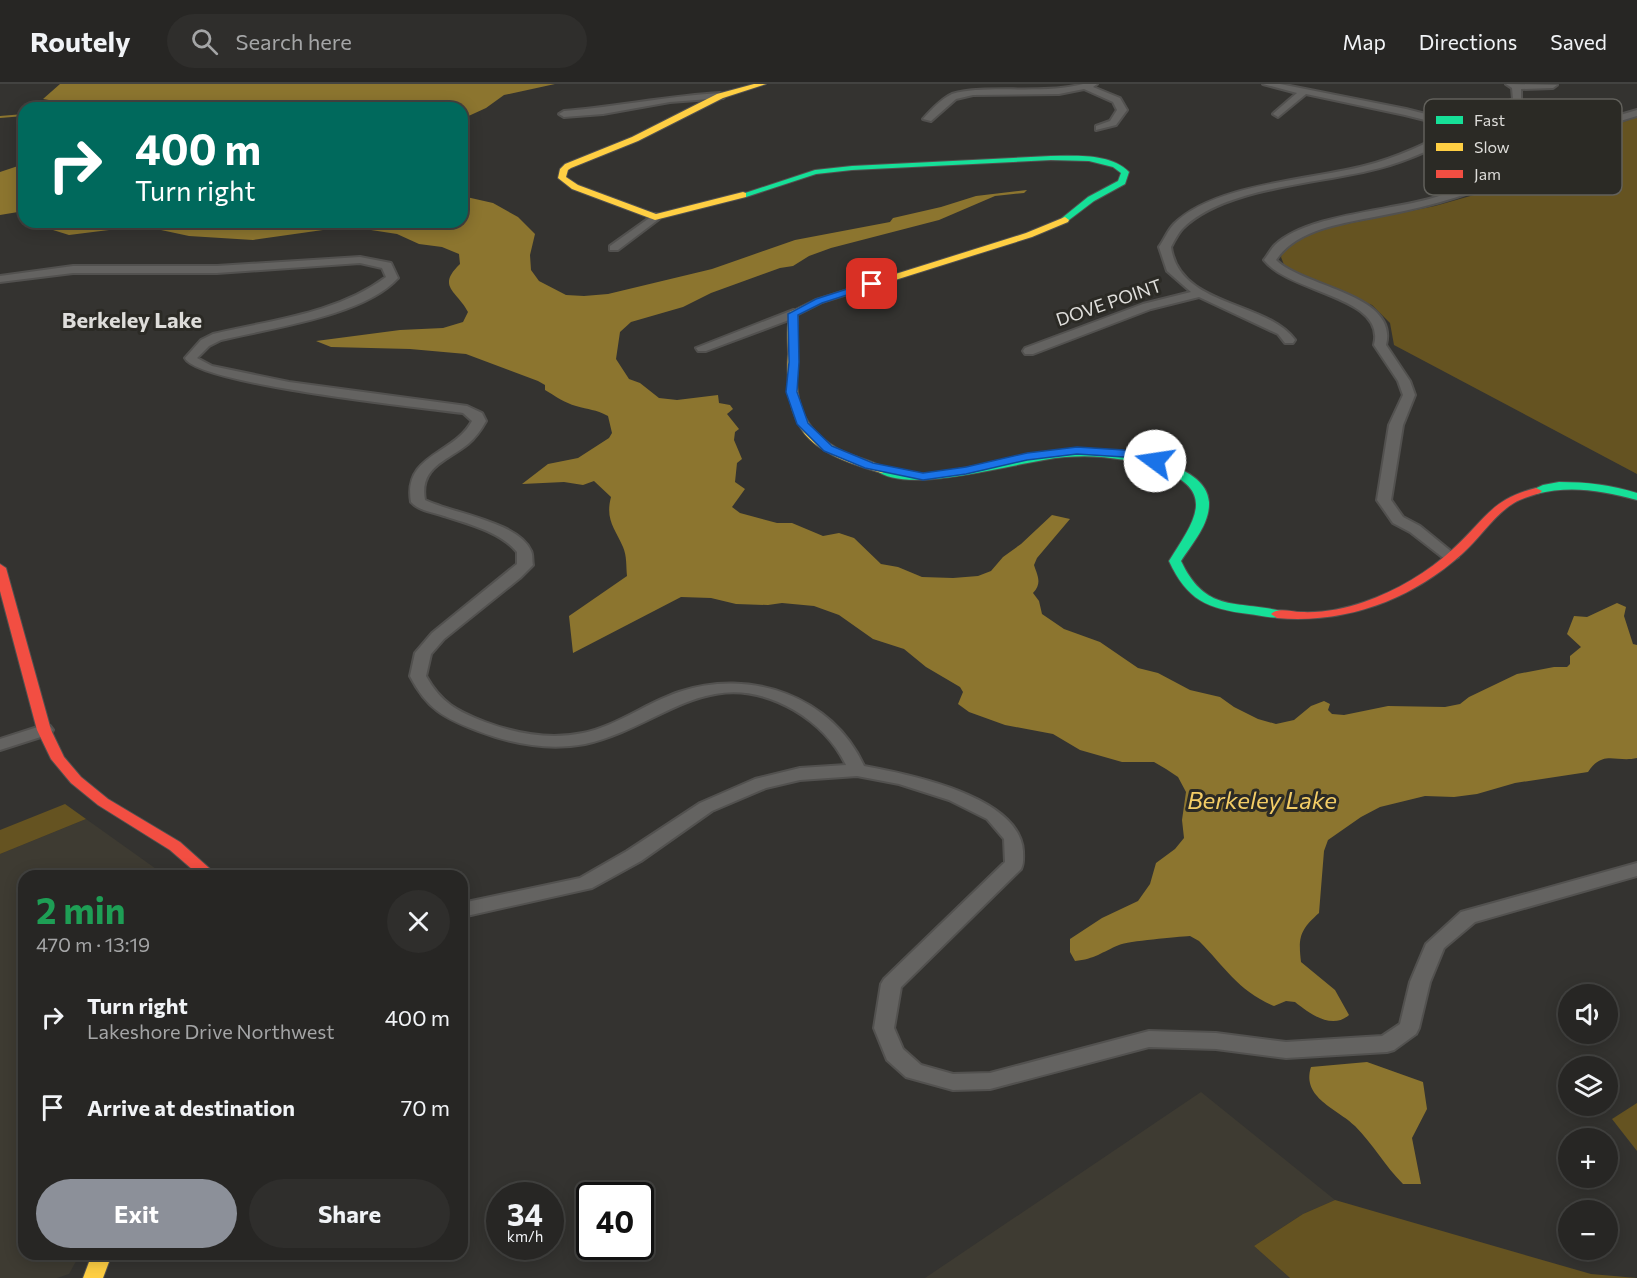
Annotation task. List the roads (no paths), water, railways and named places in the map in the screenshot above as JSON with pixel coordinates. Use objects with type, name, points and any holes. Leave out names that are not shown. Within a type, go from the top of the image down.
[{"type":"street","points":[[655,217],[575,188],[564,181],[562,175],[564,169],[635,140],[720,96],[762,84]]},
{"type":"street","points":[[1267,84],[1424,117]]},
{"type":"street","points":[[928,119],[948,100],[974,91],[1042,92],[1089,85],[1117,100],[1122,110],[1113,123],[1099,128]]},
{"type":"street","points":[[1512,85],[1553,85]]},
{"type":"street","points":[[1512,85],[1518,93],[1518,99]]},
{"type":"street","points":[[1278,114],[1303,92]]},
{"type":"street","points":[[564,114],[603,111],[670,99],[720,96]]},
{"type":"street","points":[[1622,117],[1637,113]]},
{"type":"street","points":[[1289,340],[1282,331],[1200,293],[1179,278],[1166,259],[1165,247],[1174,228],[1185,219],[1245,192],[1338,176],[1407,156],[1424,147]]},
{"type":"street","points":[[614,248],[655,217],[768,189],[815,172],[1051,158],[1089,159],[1116,165],[1125,172],[1122,182],[1091,199],[1070,218],[1029,235],[819,301],[793,314],[702,348]]},
{"type":"street","points":[[1451,195],[1409,208],[1331,223],[1304,232],[1273,251],[1270,260],[1276,268],[1290,277],[1354,301],[1375,317],[1382,330],[1380,345],[1404,381],[1409,395],[1396,425],[1384,500],[1398,520],[1451,557]]},
{"type":"street","points":[[0,279],[27,272],[61,269],[196,270],[360,261],[387,265],[392,278],[381,289],[350,304],[217,337],[205,343],[191,358],[192,361],[208,369],[289,386],[467,410],[477,416],[479,421],[475,431],[417,478],[415,494],[418,502],[426,506],[496,530],[515,540],[524,550],[525,565],[438,636],[423,653],[418,676],[432,699],[462,719],[530,742],[539,742],[568,741],[600,734],[671,700],[715,687],[754,689],[789,699],[825,723],[849,750],[857,770]]},
{"type":"street","name":"DOVE POINT","points":[[1029,351],[1147,306],[1200,293]]},
{"type":"street","points":[[793,314],[794,362],[791,392],[802,424],[828,449],[875,467],[923,477],[966,471],[1027,457],[1077,451],[1124,454],[1162,464],[1184,476],[1198,490],[1203,502],[1197,522],[1175,561],[1182,580],[1197,596],[1215,604],[1284,615],[1334,614],[1374,604],[1451,557],[1508,501],[1543,488],[1590,487],[1621,491],[1637,497]]},
{"type":"street","points":[[0,568],[44,730],[58,759],[76,780],[124,817],[175,846],[203,870]]},
{"type":"street","points":[[0,745],[44,730]]},
{"type":"street","points":[[468,909],[585,882],[634,856],[706,807],[761,783],[800,774],[857,770],[902,779],[955,796],[993,815],[1013,838],[1014,864],[891,984],[884,1028],[894,1054],[914,1071],[953,1082],[990,1081],[1149,1040],[1216,1041],[1286,1050],[1387,1044],[1409,1028],[1420,982],[1436,944],[1468,917],[1637,869]]},
{"type":"street","points":[[93,1278],[100,1260]]},
{"type":"water","points":[[60,84],[555,84],[504,95],[486,108],[468,116],[468,102],[47,102],[49,100],[43,99]]},
{"type":"water","points":[[18,166],[18,212],[0,215],[0,172]]},
{"type":"water","name":"Berkeley Lake","points":[[1027,190],[1024,193],[995,196],[939,220],[831,248],[809,256],[793,266],[780,268],[711,293],[683,307],[631,322],[620,332],[616,359],[629,379],[640,383],[659,398],[677,400],[718,395],[719,403],[730,405],[733,409],[727,414],[739,429],[735,432],[734,440],[742,459],[737,463],[735,482],[745,489],[732,507],[740,513],[777,523],[792,523],[823,536],[839,533],[854,538],[881,564],[898,567],[922,577],[978,576],[991,571],[1003,557],[1021,544],[1052,515],[1070,519],[1037,558],[1034,565],[1038,583],[1033,593],[1039,601],[1042,614],[1064,629],[1100,642],[1138,668],[1158,673],[1190,690],[1220,697],[1258,719],[1276,724],[1294,720],[1311,706],[1324,701],[1330,704],[1328,710],[1332,714],[1344,715],[1388,706],[1445,707],[1460,704],[1469,697],[1517,674],[1554,667],[1567,667],[1570,664],[1570,656],[1581,647],[1567,634],[1574,616],[1587,617],[1617,603],[1626,607],[1624,616],[1633,644],[1637,645],[1637,758],[1605,759],[1599,761],[1588,772],[1515,783],[1477,794],[1454,797],[1425,796],[1380,807],[1328,840],[1324,851],[1319,913],[1304,929],[1300,940],[1300,953],[1301,962],[1335,990],[1349,1015],[1342,1019],[1328,1021],[1321,1019],[1295,1002],[1286,1001],[1274,1006],[1262,1000],[1241,986],[1199,941],[1190,936],[1119,945],[1093,957],[1075,961],[1070,952],[1070,939],[1102,918],[1138,901],[1150,884],[1156,863],[1175,849],[1184,838],[1182,820],[1186,792],[1178,777],[1154,762],[1122,762],[1080,750],[1053,734],[1005,725],[969,712],[958,704],[963,692],[960,687],[926,667],[904,649],[873,639],[839,615],[814,606],[782,603],[736,604],[711,598],[681,597],[573,653],[569,616],[627,576],[624,550],[610,518],[611,497],[594,481],[583,485],[564,482],[522,484],[548,464],[578,458],[609,438],[612,433],[608,416],[568,403],[545,390],[545,385],[538,381],[466,354],[410,349],[331,347],[316,341],[400,330],[443,328],[463,322],[468,312],[449,284],[453,272],[460,264],[459,254],[442,247],[419,244],[397,234],[371,230],[330,229],[253,240],[189,236],[161,230],[125,228],[468,228],[468,197],[493,203],[518,217],[535,234],[530,255],[531,270],[539,281],[566,295],[584,296],[608,294],[712,269],[795,240],[890,222],[893,218],[976,196]]},
{"type":"water","name":"Berkeley Lake","points":[[53,228],[125,228],[69,235],[53,230]]},
{"type":"water","points":[[1367,1062],[1423,1082],[1427,1109],[1412,1138],[1421,1184],[1403,1184],[1355,1126],[1323,1102],[1311,1087],[1309,1078],[1311,1067]]},
{"type":"waterway","points":[[0,117],[18,116]]},
{"type":"district","name":"Berkeley Lake","points":[[132,320]]}]
